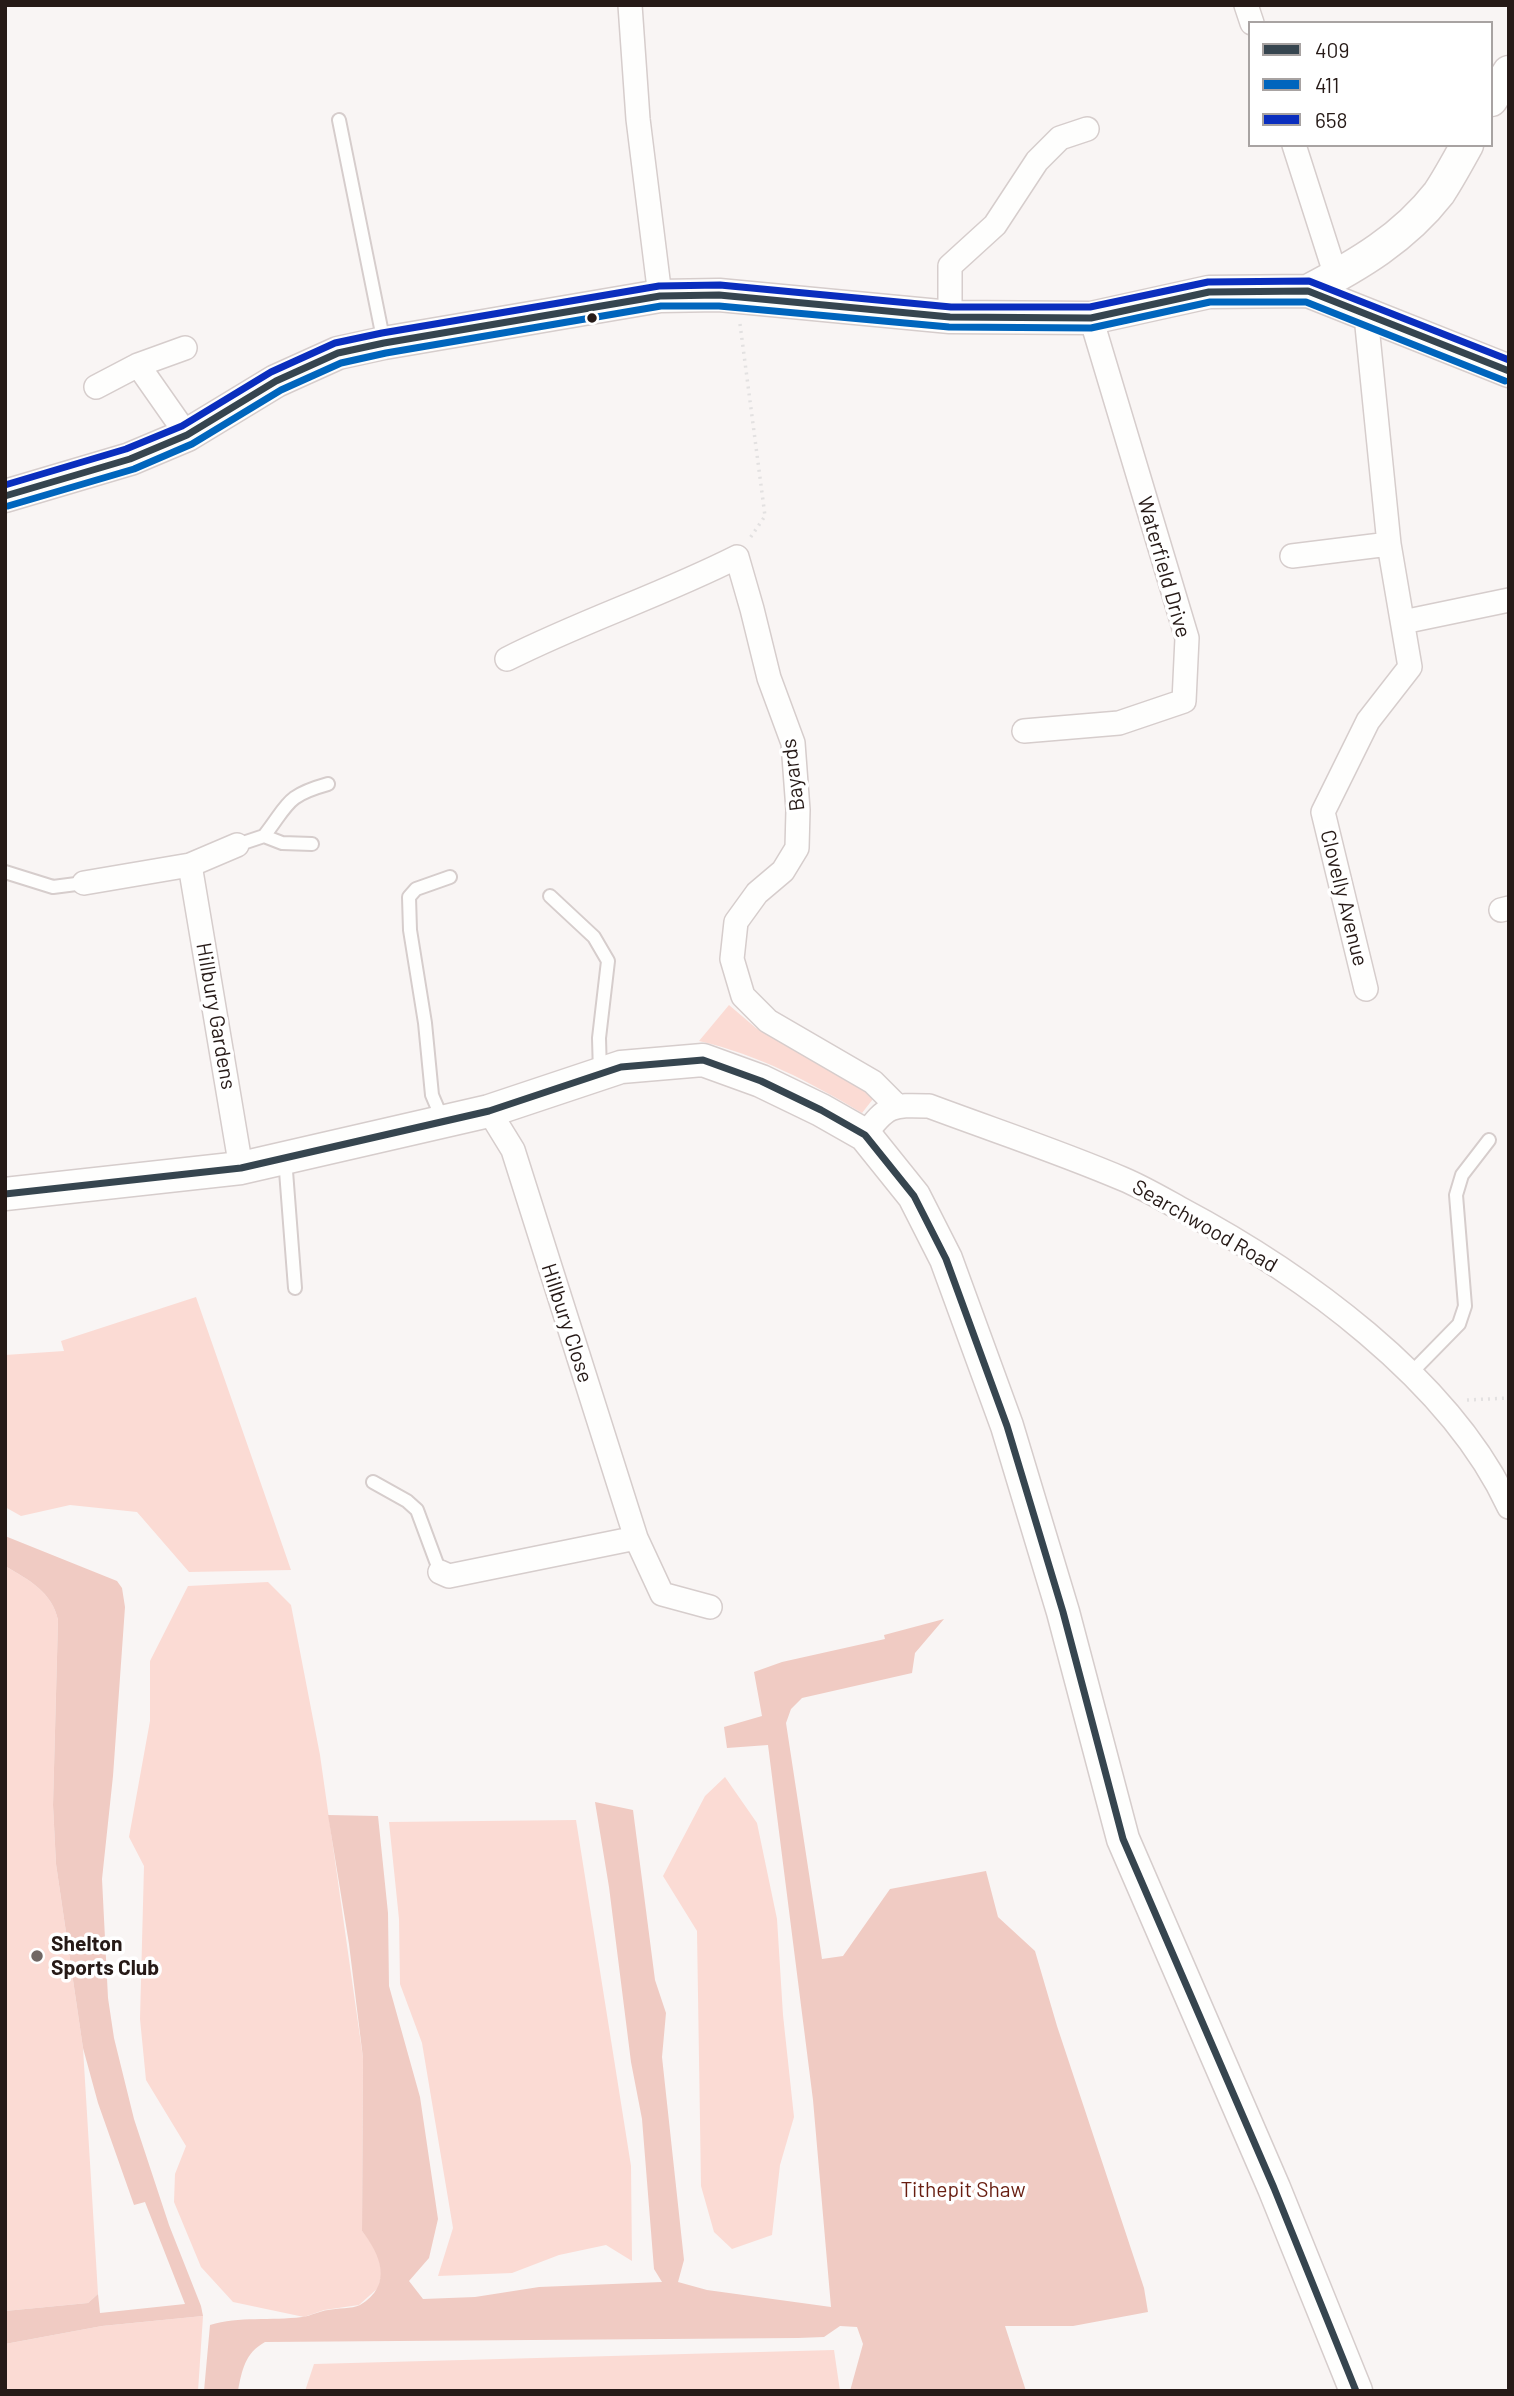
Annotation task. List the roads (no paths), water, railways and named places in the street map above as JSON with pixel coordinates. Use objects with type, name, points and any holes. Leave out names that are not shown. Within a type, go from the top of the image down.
[{"type":"main road","points":[[1493,97],[1509,72]]},
{"type":"main road","points":[[1308,290],[1371,257],[1404,229],[1439,192],[1466,147]]},
{"type":"main road","points":[[5,496],[130,459],[187,435],[276,381],[338,354],[384,343],[660,296],[736,297],[950,317],[1091,318],[1209,292],[1308,290],[1366,316],[1509,371]]},
{"type":"main road","points":[[5,1195],[241,1168],[489,1111],[621,1067],[703,1060],[761,1081],[865,1135],[914,1196],[946,1259],[1007,1426],[1063,1612],[1123,1839],[1274,2188],[1356,2391]]},
{"type":"street","points":[[630,5],[638,119],[660,296]]},
{"type":"street","points":[[950,317],[950,266],[995,225],[1037,161],[1060,138],[1087,128]]},
{"type":"street","points":[[1295,147],[1336,276]]},
{"type":"street","name":"Clovelly Avenue","points":[[1366,316],[1389,544],[1410,667],[1368,721],[1323,812],[1366,989]]},
{"type":"street","name":"Waterfield Drive","points":[[1024,731],[1119,723],[1184,701],[1187,639],[1091,318]]},
{"type":"street","points":[[96,387],[138,365],[185,348]]},
{"type":"street","points":[[138,365],[187,435]]},
{"type":"street","points":[[1292,556],[1389,544]]},
{"type":"street","name":"Bayards","points":[[507,659],[685,583],[737,557],[769,678],[793,743],[798,810],[797,848],[783,871],[757,893],[736,922],[732,959],[743,996],[768,1021],[873,1082],[896,1105]]},
{"type":"street","points":[[1403,622],[1509,600]]},
{"type":"street","points":[[84,883],[190,865],[237,845]]},
{"type":"street","name":"Hillbury Gardens","points":[[190,865],[241,1168]]},
{"type":"street","points":[[865,1135],[878,1117],[896,1105]]},
{"type":"street","name":"Searchwood Road","points":[[896,1105],[929,1106],[1136,1185],[1228,1234],[1303,1284],[1371,1338],[1437,1399],[1480,1457],[1509,1507]]},
{"type":"street","name":"Hillbury Close","points":[[489,1111],[513,1150],[636,1538],[662,1594],[710,1607]]},
{"type":"street","points":[[440,1572],[449,1576],[636,1538]]},
{"type":"lane","points":[[339,120],[384,343]]},
{"type":"lane","points":[[237,845],[264,836],[284,805],[298,794],[328,784]]},
{"type":"lane","points":[[264,836],[282,843],[312,844]]},
{"type":"lane","points":[[5,872],[53,887],[84,883]]},
{"type":"lane","points":[[443,1122],[432,1095],[425,1023],[410,930],[409,897],[416,889],[450,877]]},
{"type":"lane","points":[[550,896],[594,937],[608,961],[600,1038],[600,1074]]},
{"type":"lane","points":[[1410,1374],[1459,1324],[1465,1306],[1456,1195],[1461,1175],[1489,1140]]},
{"type":"lane","points":[[285,1158],[295,1288]]},
{"type":"lane","points":[[373,1482],[407,1501],[417,1510],[440,1572]]},
{"type":"place","name":"Shelton Sports Club","points":[[37,1956]]},
{"type":"park label","name":"Tithepit Shaw","points":[[963,2190]]}]
